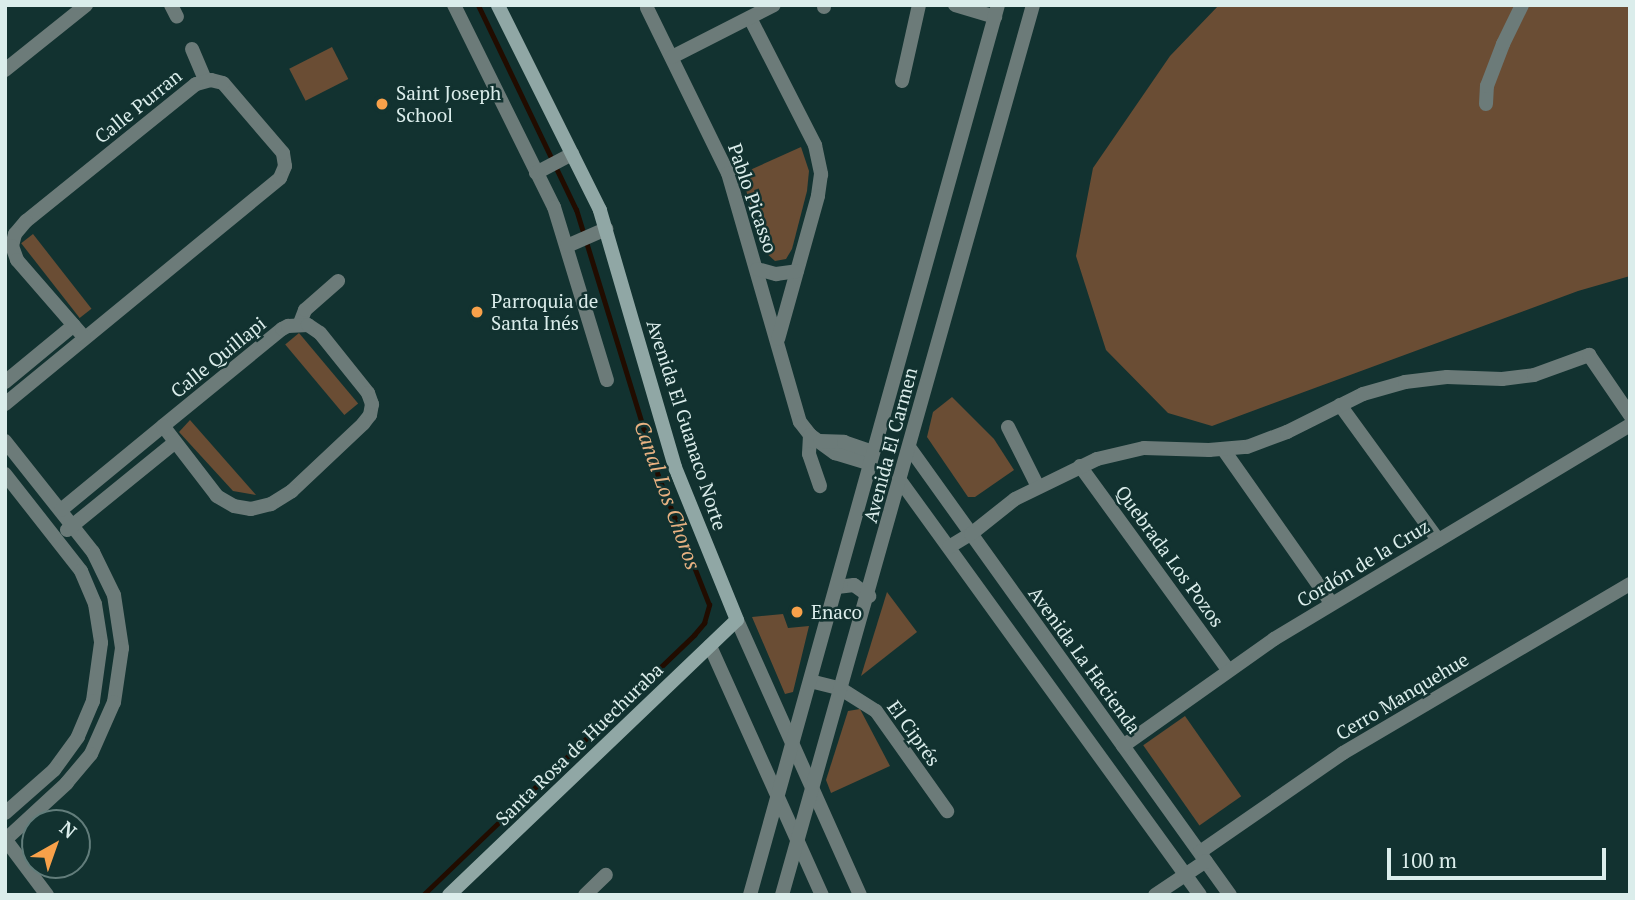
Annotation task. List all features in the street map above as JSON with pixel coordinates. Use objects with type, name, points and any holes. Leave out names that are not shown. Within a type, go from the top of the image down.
[{"type":"street","points":[[5,70],[86,5]]},
{"type":"street","points":[[454,5],[540,171],[573,244],[607,380]]},
{"type":"street","name":"Avenida El Guanaco Norte","points":[[498,5],[601,232],[675,467],[810,790],[859,895]]},
{"type":"street","points":[[672,57],[774,5]]},
{"type":"street","points":[[902,81],[919,5]]},
{"type":"street","points":[[955,5],[996,11]]},
{"type":"street","name":"Avenida El Carmen","points":[[782,895],[810,790],[869,596],[899,479],[1033,5]]},
{"type":"street","points":[[1486,104],[1487,86],[1522,5]]},
{"type":"street","name":"Pablo Picasso","points":[[646,8],[728,173],[778,341]]},
{"type":"street","name":"Avenida El Carmen","points":[[750,895],[996,11]]},
{"type":"street","name":"Pablo Picasso","points":[[750,18],[815,145],[820,162],[820,185],[778,341]]},
{"type":"street","points":[[192,49],[205,80]]},
{"type":"street","name":"Calle Purran","points":[[5,404],[284,172],[283,153],[228,87],[217,81],[205,80],[191,87],[26,220],[9,238],[17,260],[84,337]]},
{"type":"street","points":[[540,171],[567,156]]},
{"type":"street","points":[[573,244],[601,232]]},
{"type":"street","points":[[757,269],[776,274],[797,271]]},
{"type":"street","name":"Calle Quillapi","points":[[61,510],[282,329],[300,323],[305,310],[338,281]]},
{"type":"street","points":[[163,426],[217,496],[234,506],[251,509],[282,499],[367,420],[372,404],[368,393],[320,333],[300,323]]},
{"type":"street","points":[[5,383],[74,325]]},
{"type":"street","points":[[778,341],[796,412],[815,438],[844,443],[872,458]]},
{"type":"street","points":[[949,547],[971,534],[1015,499],[1080,466],[1112,454],[1144,448],[1247,447],[1287,432],[1340,405],[1405,382],[1447,377],[1502,379],[1534,376],[1589,355],[1630,415]]},
{"type":"street","points":[[1340,405],[1438,540]]},
{"type":"street","name":"Cordón de la Cruz","points":[[1123,746],[1228,670],[1332,604],[1630,425]]},
{"type":"street","points":[[1008,427],[1038,487]]},
{"type":"street","points":[[815,438],[809,454],[820,486]]},
{"type":"street","points":[[5,441],[73,525],[107,579],[121,631],[119,684],[100,737],[67,783],[5,839],[47,895]]},
{"type":"street","points":[[57,538],[174,443]]},
{"type":"street","name":"Avenida La Hacienda","points":[[908,447],[1230,895]]},
{"type":"street","points":[[1223,449],[1332,604]]},
{"type":"street","name":"Quebrada Los Pozos","points":[[1080,466],[1228,670]]},
{"type":"street","points":[[5,474],[57,538],[89,586],[100,624],[98,681],[82,728],[54,770],[5,813]]},
{"type":"street","points":[[899,479],[1200,895]]},
{"type":"street","name":"Cerro Manquehue","points":[[1155,895],[1186,875],[1203,856],[1343,753],[1630,584]]},
{"type":"street","points":[[836,587],[854,585],[869,596]]},
{"type":"street","name":"Santa Rosa de Huechuraba","points":[[449,895],[737,620]]},
{"type":"street","points":[[710,646],[822,895]]},
{"type":"street","name":"El Ciprés","points":[[810,681],[841,689],[876,710],[947,811]]},
{"type":"street","points":[[82,728],[100,737]]},
{"type":"street","points":[[585,895],[606,875]]},
{"type":"shaded area","points":[[1219,5],[1630,5],[1630,276],[1578,291],[1212,426],[1168,413],[1106,350],[1076,256],[1093,168],[1170,56]]},
{"type":"shaded area","points":[[332,47],[348,79],[306,101],[289,69]]},
{"type":"shaded area","points":[[801,147],[809,171],[807,191],[792,249],[786,259],[775,261],[765,252],[741,174]]},
{"type":"shaded area","points":[[33,234],[91,309],[80,318],[21,243]]},
{"type":"shaded area","points":[[299,333],[358,403],[344,415],[285,345]]},
{"type":"shaded area","points":[[952,397],[994,439],[1014,470],[975,497],[968,497],[927,437],[933,412]]},
{"type":"shaded area","points":[[190,420],[256,495],[233,491],[179,432]]},
{"type":"shaded area","points":[[887,592],[917,632],[861,676]]},
{"type":"shaded area","points":[[783,614],[788,628],[809,626],[793,692],[785,694],[752,617]]},
{"type":"shaded area","points":[[860,709],[890,766],[831,793],[826,780],[848,711]]},
{"type":"shaded area","points":[[1185,716],[1241,796],[1199,826],[1143,745]]},
{"type":"waterway","name":"Canal Los Choros","points":[[423,895],[694,635],[704,623],[709,605],[658,476],[576,210],[478,5]]},
{"type":"place","name":"Saint Joseph School","points":[[382,104]]},
{"type":"place","name":"Parroquia de Santa Inés","points":[[477,312]]},
{"type":"place","name":"Enaco","points":[[797,612]]}]
